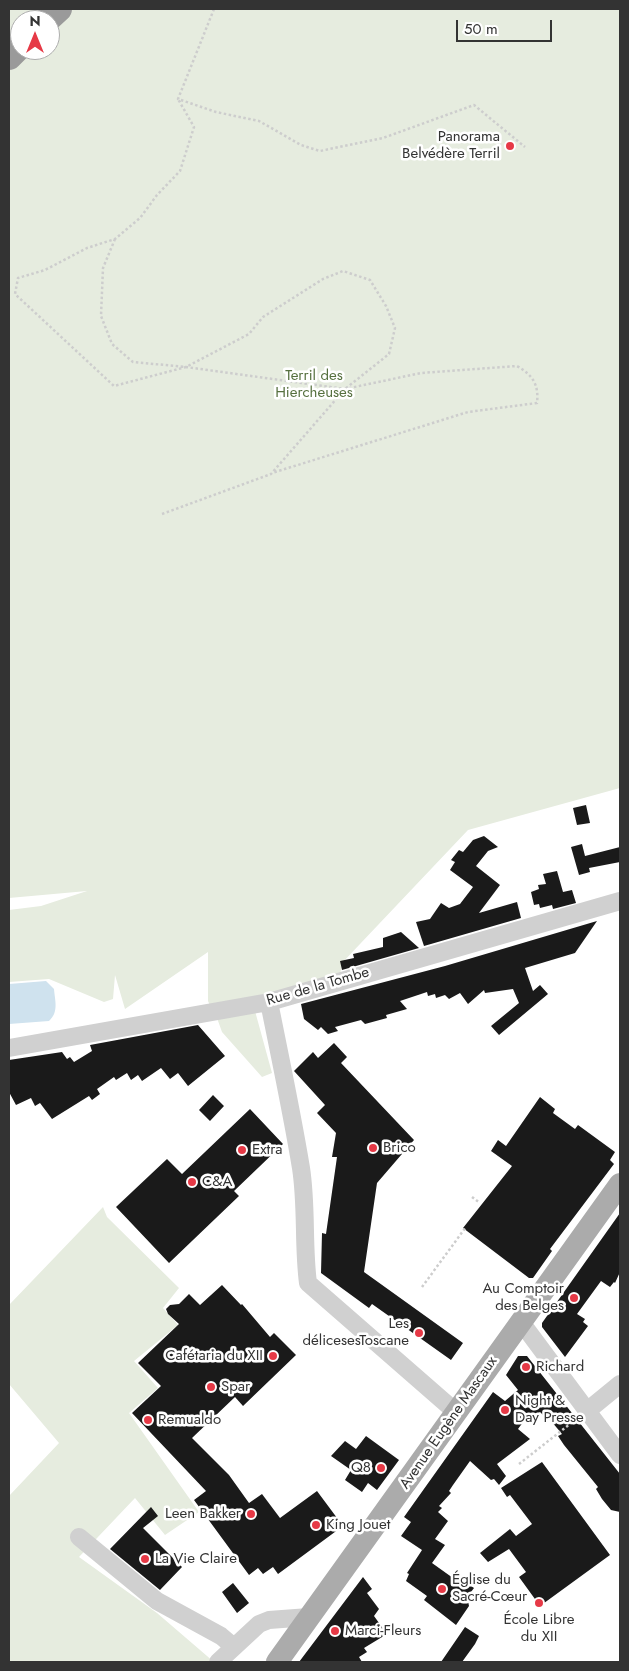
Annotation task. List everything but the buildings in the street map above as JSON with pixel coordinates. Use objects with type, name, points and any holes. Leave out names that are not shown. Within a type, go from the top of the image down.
[{"type":"main road","name":"Avenue Eugène Mascaux","points":[[277,1662],[620,1184]]},
{"type":"street","name":"Rue de la Tombe","points":[[9,1048],[270,1002],[620,901]]},
{"type":"street","points":[[270,1002],[301,1169],[306,1216],[305,1257],[308,1283],[456,1413]]},
{"type":"street","points":[[521,1322],[620,1455]]},
{"type":"street","points":[[587,1411],[620,1384]]},
{"type":"street","points":[[79,1537],[157,1601],[221,1636],[234,1647]]},
{"type":"street","points":[[218,1662],[259,1624],[269,1620],[309,1617]]},
{"type":"path","points":[[178,99],[214,9]]},
{"type":"path","points":[[178,99],[216,112],[259,120],[301,145],[320,151],[383,138],[474,106],[525,147]]},
{"type":"path","points":[[178,99],[194,127],[180,171],[157,195],[140,218],[115,239],[87,248],[45,270],[18,278],[15,294],[114,386],[186,367],[249,334],[263,317],[323,279],[343,271],[370,280],[386,306],[395,328],[389,354],[345,389],[270,474]]},
{"type":"path","points":[[115,239],[103,268],[102,316],[112,344],[133,362],[186,367],[345,389],[421,373],[517,366],[530,374],[538,390],[537,403],[468,412],[270,474],[162,514]]},
{"type":"path","points":[[472,1197],[480,1203]]},
{"type":"path","points":[[422,1287],[466,1227]]},
{"type":"path","points":[[519,1464],[587,1411]]},
{"type":"green space","points":[[9,9],[46,9],[10,10],[9,43]]},
{"type":"green space","name":"Terril des Hiercheuses","points":[[620,9],[620,788],[468,830],[342,963],[339,982],[213,1012],[208,1001],[208,952],[125,1009],[115,975],[113,999],[104,1002],[49,979],[9,982],[9,910],[41,906],[87,891],[9,898],[9,57],[10,60],[60,60],[60,10],[58,10]]},
{"type":"green space","points":[[255,1011],[272,1073],[262,1077],[222,1032],[217,1018]]},
{"type":"green space","points":[[103,1207],[107,1217],[179,1288],[163,1308],[178,1325],[134,1361],[158,1388],[129,1413],[199,1512],[165,1535],[135,1498],[79,1557],[157,1613],[214,1662],[9,1662],[9,1496],[59,1443],[9,1384],[9,1305]]},
{"type":"water","points":[[46,981],[54,989],[56,1006],[52,1018],[49,1021],[9,1024],[9,984]]},
{"type":"place","name":"Panorama Belvédère Terril","points":[[510,146]]},
{"type":"place","name":"Brico","points":[[373,1148]]},
{"type":"place","name":"Extra","points":[[242,1150]]},
{"type":"place","name":"C&A","points":[[192,1182]]},
{"type":"place","name":"Au Comptoir des Belges","points":[[574,1298]]},
{"type":"place","name":"Les délicesesToscane","points":[[419,1333]]},
{"type":"place","name":"Cafétaria du XII","points":[[273,1356]]},
{"type":"place","name":"Richard","points":[[526,1367]]},
{"type":"place","name":"Spar","points":[[211,1387]]},
{"type":"place","name":"Night & Day Presse","points":[[505,1410]]},
{"type":"place","name":"Remualdo","points":[[148,1420]]},
{"type":"place","name":"Q8","points":[[381,1468]]},
{"type":"place","name":"Leen Bakker","points":[[251,1514]]},
{"type":"place","name":"King Jouet","points":[[316,1525]]},
{"type":"place","name":"La Vie Claire","points":[[145,1559]]},
{"type":"place","name":"Église du Sacré-Cœur","points":[[442,1589]]},
{"type":"place","name":"École Libre du XII","points":[[539,1603]]},
{"type":"place","name":"Marci-Fleurs","points":[[335,1631]]}]
